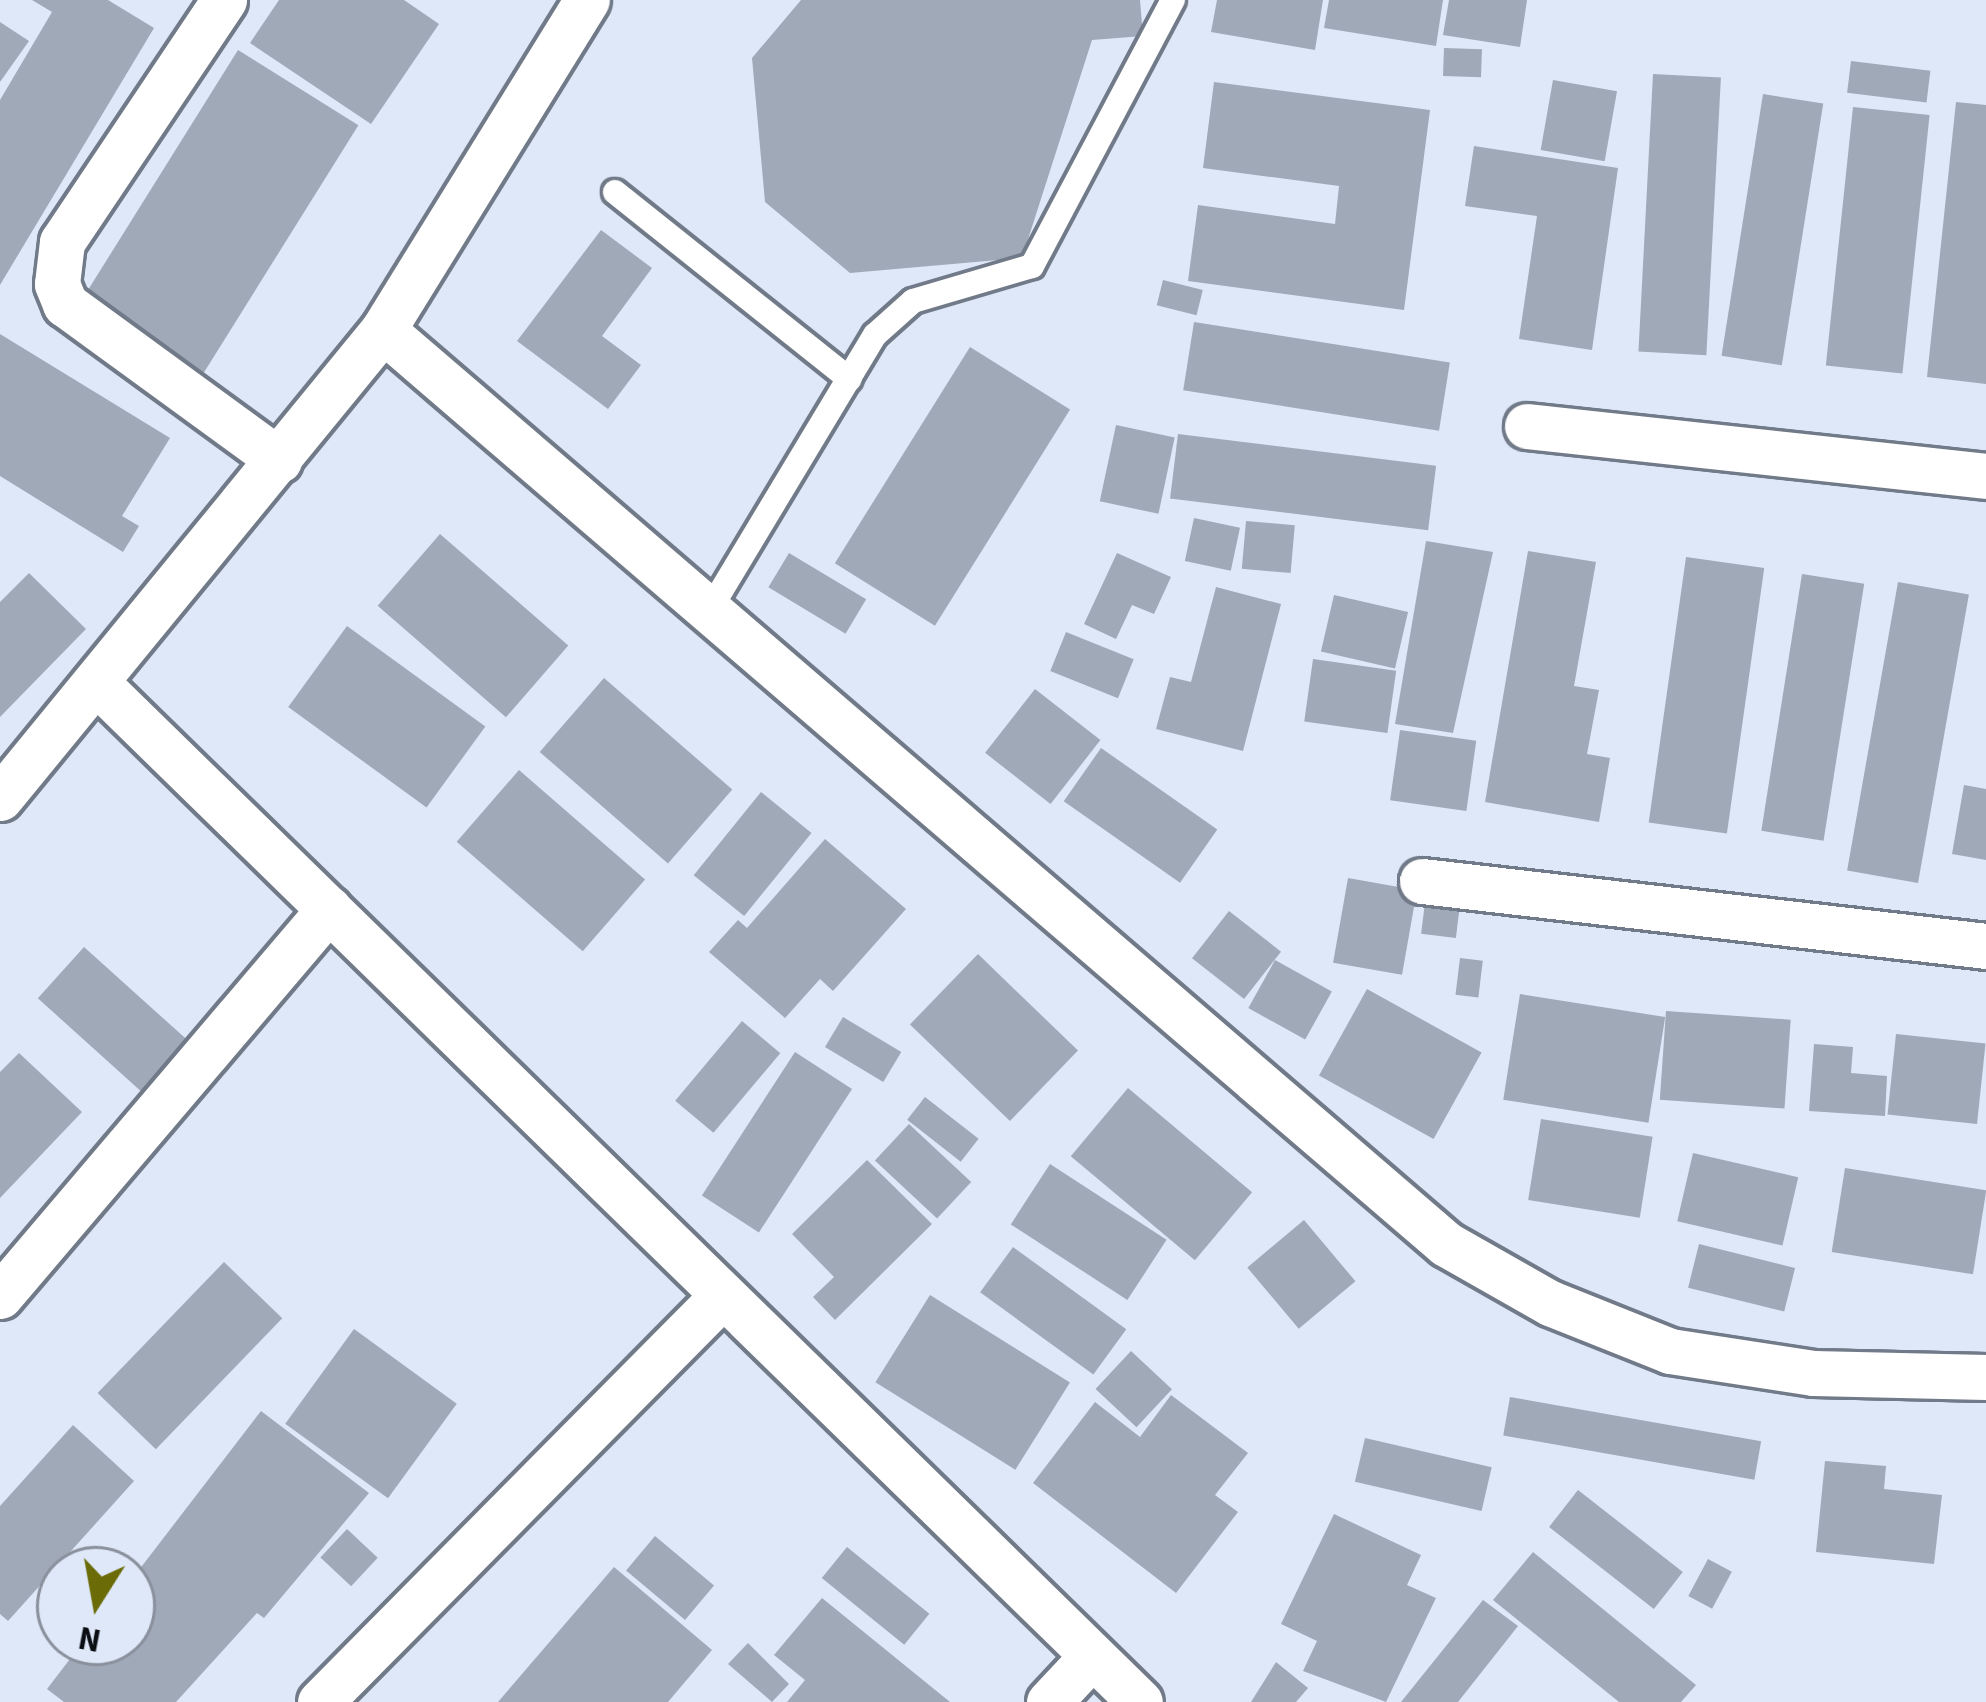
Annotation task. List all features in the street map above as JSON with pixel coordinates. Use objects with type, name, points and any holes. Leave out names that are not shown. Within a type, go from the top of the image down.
[{"type":"street","points":[[224,0],[62,242],[57,284],[65,304],[279,460]]},
{"type":"street","points":[[0,798],[99,686],[383,330],[587,0]]},
{"type":"street","points":[[383,330],[1349,1166],[1497,1277],[1670,1351],[1814,1373],[1986,1377]]},
{"type":"street","points":[[1527,426],[1986,476]]},
{"type":"street","points":[[99,686],[1140,1702]]},
{"type":"street","points":[[1422,881],[1986,946]]},
{"type":"street","points":[[0,1296],[329,909]]},
{"type":"street","points":[[320,1702],[721,1298]]},
{"type":"street","points":[[1049,1702],[1092,1656]]},
{"type":"lane","points":[[709,611],[849,379],[913,302],[1032,266],[1173,0]]},
{"type":"lane","points":[[615,192],[849,379]]},
{"type":"building","points":[[32,0],[108,0],[154,28],[0,285],[0,100],[52,12]]},
{"type":"building","points":[[279,0],[404,0],[439,24],[371,124],[250,43]]},
{"type":"building","points":[[801,0],[1140,0],[1143,36],[1092,40],[1022,258],[850,273],[765,202],[752,58]]},
{"type":"building","points":[[1217,0],[1323,0],[1315,50],[1211,32]]},
{"type":"building","points":[[1329,0],[1443,0],[1436,46],[1324,28]]},
{"type":"building","points":[[1449,0],[1527,0],[1520,47],[1443,35]]},
{"type":"building","points":[[0,22],[29,41],[0,82]]},
{"type":"building","points":[[1444,48],[1482,49],[1481,77],[1443,76]]},
{"type":"building","points":[[238,50],[358,125],[202,376],[81,301]]},
{"type":"building","points":[[1851,61],[1930,71],[1927,103],[1847,93]]},
{"type":"building","points":[[1653,74],[1721,78],[1706,355],[1638,352]]},
{"type":"building","points":[[1553,80],[1617,91],[1605,161],[1541,150]]},
{"type":"building","points":[[1214,82],[1430,110],[1404,310],[1188,281],[1198,205],[1335,224],[1339,186],[1203,168]]},
{"type":"building","points":[[1763,94],[1823,104],[1782,365],[1722,356]]},
{"type":"building","points":[[1956,102],[1986,105],[1986,384],[1927,377]]},
{"type":"building","points":[[1853,107],[1930,115],[1902,374],[1826,366]]},
{"type":"building","points":[[1474,146],[1618,168],[1592,350],[1519,339],[1537,216],[1465,206]]},
{"type":"building","points":[[601,230],[652,268],[602,336],[641,365],[608,409],[517,341]]},
{"type":"building","points":[[1163,280],[1203,290],[1196,315],[1157,305]]},
{"type":"building","points":[[1194,322],[1450,363],[1439,431],[1183,390]]},
{"type":"building","points":[[0,334],[170,438],[122,516],[139,526],[123,552],[0,476]]},
{"type":"building","points":[[970,347],[1070,410],[935,626],[835,563]]},
{"type":"building","points":[[1116,425],[1175,437],[1158,514],[1100,501]]},
{"type":"building","points":[[1178,434],[1436,466],[1428,530],[1170,499]]},
{"type":"building","points":[[1194,518],[1240,528],[1231,571],[1185,561]]},
{"type":"building","points":[[1246,521],[1295,525],[1291,573],[1242,569]]},
{"type":"building","points":[[440,534],[568,646],[506,717],[378,606]]},
{"type":"building","points":[[1426,541],[1493,552],[1453,733],[1395,724]]},
{"type":"building","points":[[1528,551],[1596,562],[1574,686],[1599,690],[1587,754],[1610,758],[1599,822],[1485,802]]},
{"type":"building","points":[[789,553],[866,599],[846,634],[768,587]]},
{"type":"building","points":[[1117,553],[1171,577],[1154,614],[1132,605],[1116,639],[1084,624]]},
{"type":"building","points":[[1686,557],[1764,568],[1727,833],[1649,822]]},
{"type":"building","points":[[29,573],[86,629],[0,717],[0,602]]},
{"type":"building","points":[[1802,574],[1864,584],[1824,841],[1761,831]]},
{"type":"building","points":[[1898,582],[1969,595],[1918,883],[1847,871]]},
{"type":"building","points":[[1216,587],[1281,604],[1243,751],[1156,729],[1170,677],[1191,682]]},
{"type":"building","points":[[1334,595],[1408,612],[1395,669],[1321,652]]},
{"type":"building","points":[[347,626],[485,727],[427,807],[288,707]]},
{"type":"building","points":[[1066,632],[1134,659],[1118,698],[1050,671]]},
{"type":"building","points":[[1313,659],[1396,671],[1387,733],[1304,721]]},
{"type":"building","points":[[604,678],[732,790],[668,863],[540,752]]},
{"type":"building","points":[[1035,689],[1100,740],[1051,804],[985,753]]},
{"type":"building","points":[[1400,730],[1476,741],[1466,811],[1390,800]]},
{"type":"building","points":[[1101,748],[1217,829],[1180,883],[1064,801]]},
{"type":"building","points":[[519,770],[645,880],[583,951],[457,842]]},
{"type":"building","points":[[1964,785],[1986,789],[1986,860],[1952,854]]},
{"type":"building","points":[[761,792],[812,833],[744,916],[694,875]]},
{"type":"building","points":[[825,839],[906,909],[833,991],[820,979],[785,1018],[709,952],[738,920],[747,928]]},
{"type":"building","points":[[1348,878],[1417,890],[1402,975],[1333,963]]},
{"type":"building","points":[[1426,894],[1461,898],[1456,938],[1421,934]]},
{"type":"building","points":[[1229,911],[1281,952],[1244,999],[1192,958]]},
{"type":"building","points":[[84,947],[191,1043],[145,1095],[38,998]]},
{"type":"building","points":[[978,954],[1078,1051],[1010,1121],[910,1024]]},
{"type":"building","points":[[1460,958],[1483,961],[1478,998],[1455,995]]},
{"type":"building","points":[[1275,960],[1332,992],[1305,1040],[1248,1008]]},
{"type":"building","points":[[1367,989],[1482,1053],[1434,1139],[1319,1076]]},
{"type":"building","points":[[1520,994],[1665,1017],[1648,1123],[1503,1100]]},
{"type":"building","points":[[1666,1011],[1791,1020],[1784,1109],[1660,1100]]},
{"type":"building","points":[[843,1017],[901,1052],[883,1082],[825,1047]]},
{"type":"building","points":[[742,1021],[780,1053],[713,1133],[675,1101]]},
{"type":"building","points":[[1896,1034],[1986,1043],[1977,1124],[1888,1115]]},
{"type":"building","points":[[1814,1044],[1853,1047],[1851,1073],[1887,1076],[1885,1116],[1809,1111]]},
{"type":"building","points":[[795,1052],[852,1089],[759,1232],[702,1195]]},
{"type":"building","points":[[19,1053],[82,1112],[0,1198],[0,1072]]},
{"type":"building","points":[[1128,1088],[1252,1192],[1195,1260],[1071,1156]]},
{"type":"building","points":[[925,1097],[979,1139],[961,1162],[907,1120]]},
{"type":"building","points":[[1541,1119],[1653,1137],[1640,1218],[1528,1200]]},
{"type":"building","points":[[909,1124],[971,1182],[937,1219],[875,1161]]},
{"type":"building","points":[[1693,1153],[1798,1177],[1782,1246],[1677,1221]]},
{"type":"building","points":[[867,1160],[932,1224],[835,1320],[813,1297],[834,1277],[792,1234]]},
{"type":"building","points":[[1050,1164],[1167,1240],[1127,1300],[1011,1224]]},
{"type":"building","points":[[1845,1168],[1986,1190],[1973,1274],[1832,1252]]},
{"type":"building","points":[[1304,1220],[1355,1281],[1299,1329],[1247,1268]]},
{"type":"building","points":[[1699,1244],[1795,1268],[1784,1312],[1688,1288]]},
{"type":"building","points":[[1013,1247],[1126,1329],[1093,1375],[980,1292]]},
{"type":"building","points":[[224,1262],[282,1318],[156,1449],[98,1393]]},
{"type":"building","points":[[930,1295],[1070,1382],[1015,1470],[875,1382]]},
{"type":"building","points":[[354,1329],[457,1404],[388,1498],[285,1424]]},
{"type":"building","points":[[1131,1351],[1172,1389],[1136,1427],[1096,1389]]},
{"type":"building","points":[[1171,1395],[1248,1453],[1215,1495],[1238,1512],[1176,1593],[1033,1483],[1095,1402],[1140,1437]]},
{"type":"building","points":[[1510,1397],[1761,1441],[1754,1480],[1503,1435]]},
{"type":"building","points":[[261,1411],[369,1493],[264,1618],[257,1613],[176,1702],[64,1702],[47,1689],[65,1666],[156,1666],[156,1548]]},
{"type":"building","points":[[73,1425],[134,1481],[76,1546],[36,1546],[36,1590],[8,1621],[0,1614],[0,1506]]},
{"type":"building","points":[[1365,1438],[1492,1467],[1482,1511],[1355,1482]]},
{"type":"building","points":[[1825,1461],[1886,1466],[1884,1489],[1942,1495],[1934,1564],[1816,1552]]},
{"type":"building","points":[[1578,1490],[1683,1572],[1654,1609],[1549,1527]]},
{"type":"building","points":[[1334,1514],[1421,1555],[1407,1585],[1436,1598],[1386,1702],[1303,1671],[1317,1641],[1281,1624]]},
{"type":"building","points":[[347,1529],[378,1558],[351,1586],[320,1558]]},
{"type":"building","points":[[655,1536],[714,1585],[685,1620],[626,1570]]},
{"type":"building","points":[[847,1547],[929,1614],[904,1645],[822,1578]]},
{"type":"building","points":[[1533,1552],[1696,1685],[1681,1702],[1619,1702],[1493,1600]]},
{"type":"building","points":[[1708,1559],[1732,1572],[1712,1609],[1688,1596]]},
{"type":"building","points":[[614,1567],[712,1650],[668,1702],[498,1702]]},
{"type":"building","points":[[822,1598],[950,1702],[787,1702],[805,1680],[774,1655]]},
{"type":"building","points":[[1483,1600],[1518,1626],[1458,1702],[1401,1702]]},
{"type":"building","points":[[748,1643],[789,1684],[772,1702],[728,1664]]},
{"type":"building","points":[[1276,1662],[1308,1688],[1296,1702],[1251,1702]]}]
